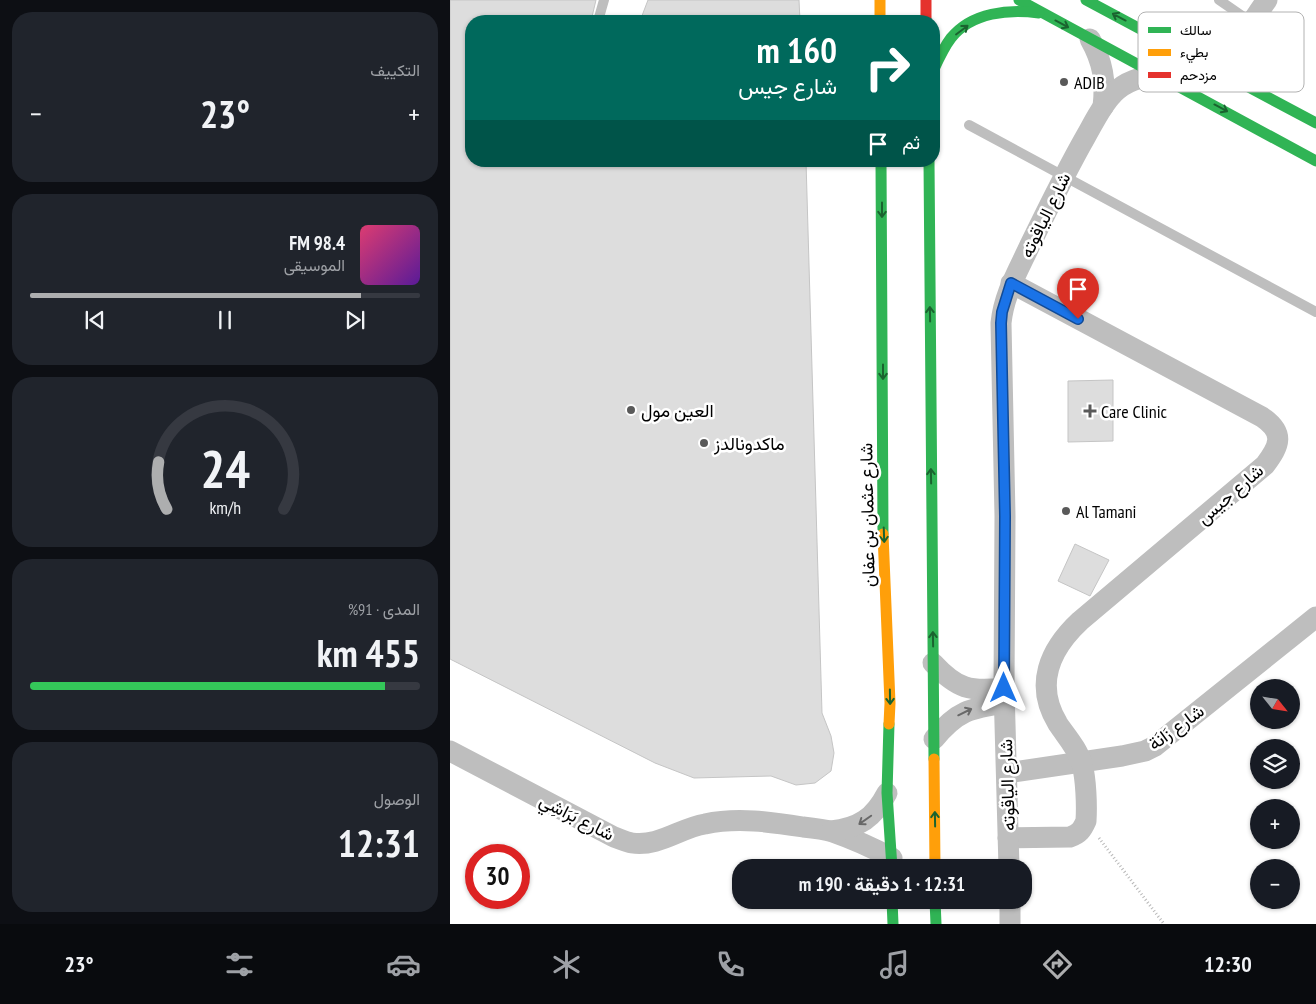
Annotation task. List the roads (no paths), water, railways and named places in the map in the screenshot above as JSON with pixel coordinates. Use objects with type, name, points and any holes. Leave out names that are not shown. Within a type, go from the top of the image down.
[{"type":"main road","points":[[880,0],[880,15]]},
{"type":"main road","points":[[926,0],[926,15]]},
{"type":"main road","points":[[1019,0],[1138,64]]},
{"type":"main road","points":[[1086,0],[1138,28]]},
{"type":"main road","points":[[940,57],[948,43],[960,29],[981,18],[1006,10],[1024,10],[1045,15]]},
{"type":"main road","points":[[1189,92],[1316,161]]},
{"type":"main road","points":[[1259,92],[1316,123]]},
{"type":"main road","name":"شارع عثمان بن عفان","points":[[881,167],[884,523],[890,703],[887,793],[892,859]]},
{"type":"main road","points":[[929,167],[935,859]]},
{"type":"main road","points":[[892,909],[893,924]]},
{"type":"main road","points":[[935,909],[936,924]]},
{"type":"street","points":[[1258,12],[1267,0]]},
{"type":"street","name":"شارع الياقوته","points":[[1090,39],[1099,54],[1104,71],[1103,107]]},
{"type":"street","name":"شارع الياقوته","points":[[1009,859],[1004,696],[1005,516],[1002,312],[1011,283],[1063,176],[1103,107],[1113,94],[1126,83],[1138,78]]},
{"type":"street","name":"شارع جيس","points":[[1011,283],[1262,418],[1276,429],[1279,439],[1277,447],[1265,465],[1080,621],[1058,646],[1050,660],[1045,682],[1048,702],[1057,722],[1082,762]]},
{"type":"street","name":"شارع زَانَة","points":[[1007,773],[1134,754],[1155,746],[1316,617]]},
{"type":"street","points":[[933,664],[945,676],[959,685],[1004,696]]},
{"type":"street","points":[[934,739],[959,714],[1004,696]]},
{"type":"street","name":"شارع بَرَاشِي","points":[[450,751],[614,837],[632,843],[657,841],[685,828],[720,821],[766,821],[831,831],[862,843],[886,859]]},
{"type":"street","points":[[1008,838],[1070,837],[1077,835],[1082,830],[1086,821],[1082,762]]},
{"type":"street","name":"شارع بَرَاشِي","points":[[831,831],[845,830],[859,825],[871,817],[887,793]]},
{"type":"street","points":[[1010,909],[1010,924]]},
{"type":"lane","points":[[600,15],[604,0]]},
{"type":"lane","points":[[1220,0],[1237,12]]},
{"type":"lane","points":[[969,125],[1316,312]]},
{"type":"place","name":"ADIB","points":[[1064,82]]},
{"type":"place","name":"العين مول","points":[[631,410]]},
{"type":"place","name":"Care Clinic","points":[[1090,411]]},
{"type":"place","name":"ماكدونالدز","points":[[704,443]]},
{"type":"place","name":"Al Tamani","points":[[1066,511]]}]
